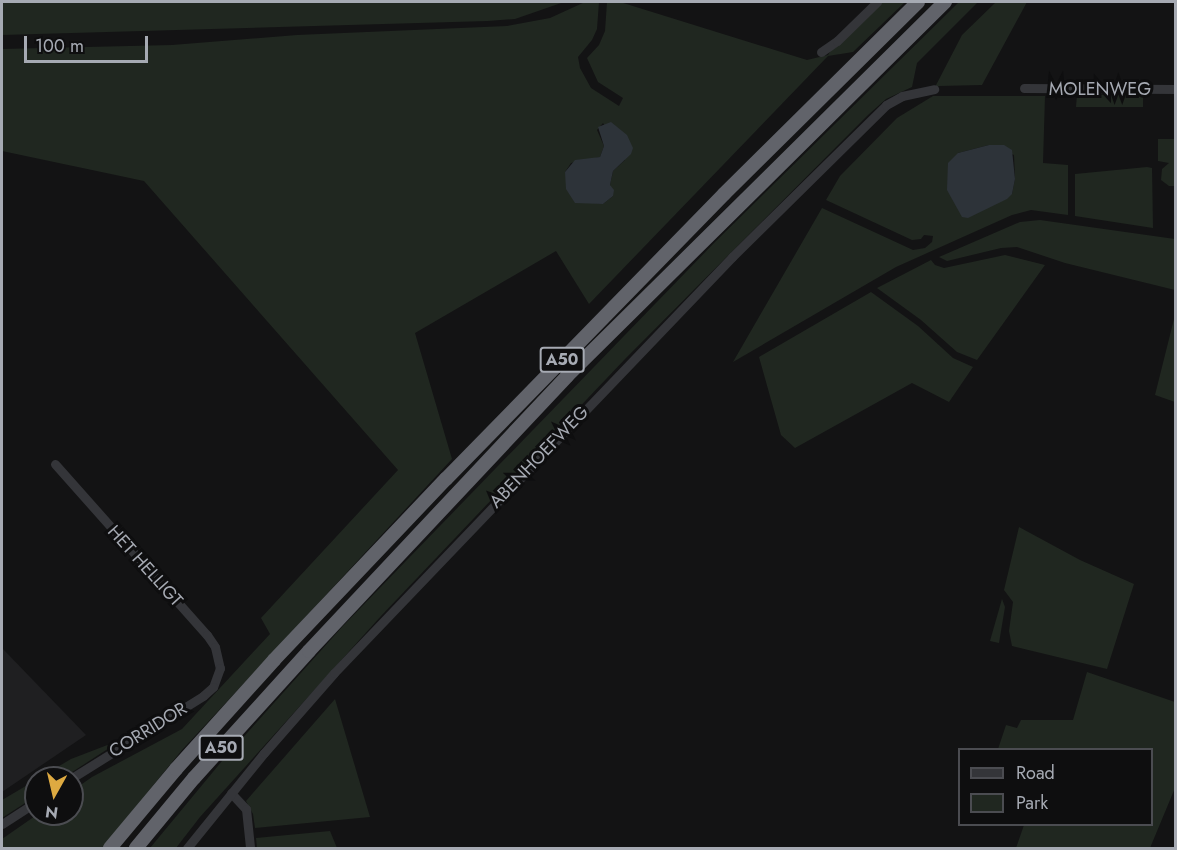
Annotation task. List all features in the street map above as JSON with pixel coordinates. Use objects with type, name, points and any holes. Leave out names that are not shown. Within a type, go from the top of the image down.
[{"type":"highway","name":"A50","points":[[110,849],[176,769],[267,668],[430,496],[724,194],[918,2]]},
{"type":"highway","name":"A50","points":[[136,849],[194,778],[309,651],[567,376],[945,2]]},
{"type":"street","points":[[821,52],[837,41],[877,2]]},
{"type":"street","name":"MOLENWEG","points":[[1024,88],[1176,89]]},
{"type":"street","name":"ABENHOEFWEG","points":[[187,849],[231,793],[357,648],[732,257],[886,105],[916,92],[934,89]]},
{"type":"street","name":"HET HELLIGT","points":[[55,464],[207,635],[219,659],[219,676]]},
{"type":"street","name":"CORRIDOR","points":[[84,770],[203,696],[213,687],[219,676]]},
{"type":"street","points":[[231,793],[246,809],[250,849]]},
{"type":"street","points":[[2,824],[24,810]]},
{"type":"shaded area","points":[[611,122],[627,135],[633,148],[631,154],[613,171],[610,185],[614,190],[613,196],[603,204],[575,203],[566,189],[565,172],[575,160],[600,157],[604,146],[598,127]]},
{"type":"shaded area","points":[[989,145],[1004,145],[1012,150],[1015,179],[1012,194],[1007,199],[968,218],[962,217],[947,190],[948,163],[958,153]]},
{"type":"shaded area","points":[[2,648],[86,735],[40,766],[24,766],[24,777],[2,792]]},
{"type":"green space","points":[[2,2],[564,2],[515,19],[488,21],[2,35]]},
{"type":"green space","points":[[585,2],[599,2],[597,29],[592,40],[578,57],[580,68],[591,88],[619,106],[623,98],[598,82],[587,58],[599,45],[605,31],[607,2],[620,2],[807,60],[828,55],[837,41],[881,2],[905,2],[853,52],[828,56],[589,304],[556,251],[415,333],[452,459],[182,750],[102,848],[2,848],[2,839],[24,824],[24,826],[84,826],[84,783],[182,729],[270,634],[261,618],[398,470],[144,181],[2,151],[2,49],[172,45],[297,35],[507,26],[550,18]],"holes":[[[603,123],[625,160],[613,171],[610,185],[613,196],[603,204],[587,202],[565,172],[571,163],[600,157],[604,146],[597,130]]]},
{"type":"green space","points":[[959,2],[978,2],[917,63],[912,87],[886,99],[868,115],[626,358],[381,616],[200,817],[176,848],[150,848],[222,761],[342,627],[715,242]]},
{"type":"green space","points":[[996,2],[1027,2],[982,85],[939,86],[934,89],[962,35]]},
{"type":"green space","points":[[1143,94],[1143,107],[1076,107],[1077,95]]},
{"type":"green space","points":[[933,96],[1045,96],[1043,163],[1068,165],[1068,215],[1031,210],[1012,215],[896,267],[733,362],[822,208],[913,250],[925,248],[932,242],[933,236],[924,235],[921,239],[912,240],[826,200],[840,176],[897,118]],"holes":[[[989,145],[1014,155],[1015,179],[1012,194],[958,153]]]},
{"type":"green space","points":[[1158,139],[1175,139],[1175,186],[1169,186],[1161,180],[1162,169],[1169,163],[1158,161]]},
{"type":"green space","points":[[1152,168],[1153,228],[1075,216],[1075,174]]},
{"type":"green space","points":[[1040,220],[1175,239],[1175,290],[1065,263],[1017,247],[1001,248],[947,261],[939,257],[1020,222]]},
{"type":"green space","points":[[1005,255],[1045,265],[977,360],[957,352],[921,320],[877,288],[931,260],[935,265],[944,268]]},
{"type":"green space","points":[[871,292],[918,326],[953,358],[973,367],[949,402],[912,383],[795,448],[781,435],[759,357]]},
{"type":"green space","points":[[1175,315],[1175,402],[1155,395]]},
{"type":"green space","points":[[1019,527],[1080,560],[1134,584],[1107,669],[1012,646],[1009,631],[1013,602],[1004,590]]},
{"type":"green space","points":[[1002,599],[1005,607],[999,643],[990,641]]},
{"type":"green space","points":[[1087,672],[1175,702],[1175,788],[1150,848],[1016,848],[1024,826],[1153,826],[1153,748],[998,748],[1006,725],[1017,728],[1021,720],[1073,720]]},
{"type":"green space","points":[[335,699],[370,817],[255,828],[253,814],[246,801]]},
{"type":"green space","points":[[123,739],[81,766],[59,766],[71,759]]},
{"type":"green space","points":[[24,787],[24,804],[2,818],[2,800]]},
{"type":"green space","points":[[330,831],[337,848],[257,848],[256,838]]}]
